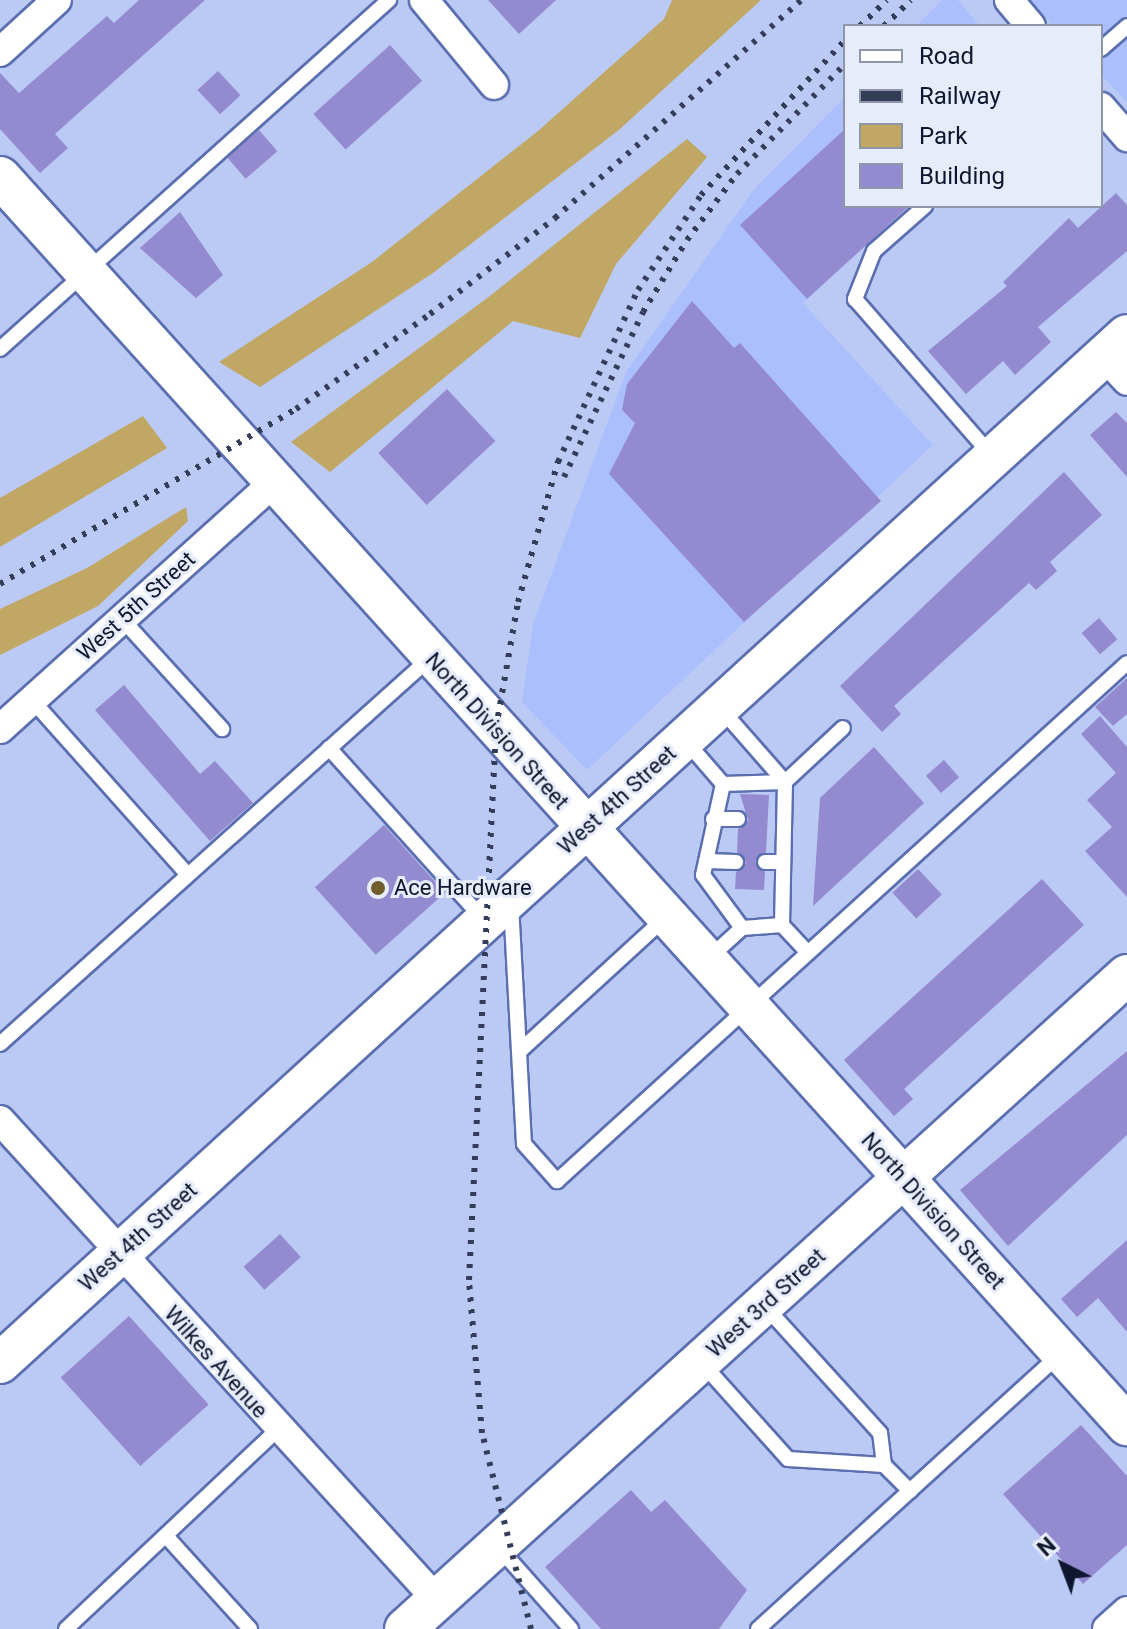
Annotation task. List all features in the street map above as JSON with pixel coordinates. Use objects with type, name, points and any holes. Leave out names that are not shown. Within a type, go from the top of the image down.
[{"type":"main road","name":"North Division Street","points":[[0,177],[272,484],[1127,1425]]},
{"type":"main road","name":"West 4th Street","points":[[0,1363],[993,457],[1119,357]]},
{"type":"main road","name":"West 3rd Street","points":[[420,1619],[497,1545],[1127,975]]},
{"type":"street","points":[[0,52],[57,0]]},
{"type":"street","points":[[424,0],[494,85]]},
{"type":"street","points":[[1009,0],[1029,24]]},
{"type":"street","points":[[1103,109],[1127,137]]},
{"type":"street","name":"West 5th Street","points":[[0,729],[272,484]]},
{"type":"street","name":"Wilkes Avenue","points":[[0,1120],[277,1430],[420,1619]]},
{"type":"street","points":[[1107,1629],[1127,1611]]},
{"type":"lane","points":[[0,349],[389,0]]},
{"type":"lane","points":[[1103,47],[1127,26]]},
{"type":"lane","points":[[923,208],[874,251],[855,299],[993,457]]},
{"type":"lane","points":[[122,619],[222,729]]},
{"type":"lane","points":[[0,1044],[430,657]]},
{"type":"lane","points":[[329,748],[498,908],[522,1049],[524,1144],[557,1181],[1127,663]]},
{"type":"lane","points":[[32,700],[188,875]]},
{"type":"lane","points":[[720,707],[785,782],[782,925],[808,953]]},
{"type":"lane","points":[[723,784],[785,782],[843,728]]},
{"type":"lane","points":[[684,739],[723,784]]},
{"type":"lane","points":[[723,784],[703,875],[742,928]]},
{"type":"lane","points":[[713,819],[738,819]]},
{"type":"lane","points":[[767,821],[784,822]]},
{"type":"lane","points":[[706,861],[736,862]]},
{"type":"lane","points":[[765,862],[783,862]]},
{"type":"lane","points":[[522,1049],[666,917]]},
{"type":"lane","points":[[706,961],[742,928],[782,925]]},
{"type":"lane","points":[[764,1305],[880,1433],[884,1465],[910,1491]]},
{"type":"lane","points":[[758,1629],[1062,1353]]},
{"type":"lane","points":[[701,1362],[788,1459],[884,1465]]},
{"type":"lane","points":[[66,1629],[277,1430]]},
{"type":"lane","points":[[167,1537],[250,1629]]},
{"type":"lane","points":[[497,1545],[571,1629]]},
{"type":"shaded area","points":[[942,0],[958,0],[978,24],[918,24]]},
{"type":"shaded area","points":[[1029,0],[1127,0],[1127,102],[1103,77],[1103,24],[1052,24]]},
{"type":"shaded area","points":[[843,99],[843,208],[906,208],[803,303],[933,445],[587,770],[522,702],[533,624],[626,372],[755,188]]},
{"type":"green space","points":[[672,0],[761,0],[620,129],[433,273],[260,387],[219,362],[372,262],[538,131],[664,19]]},
{"type":"green space","points":[[687,139],[707,157],[616,264],[580,338],[513,321],[330,472],[291,442],[486,299]]},
{"type":"green space","points":[[143,416],[167,448],[0,547],[0,498]]},
{"type":"green space","points":[[186,507],[188,521],[98,606],[0,655],[0,609],[87,568]]},
{"type":"building","points":[[139,0],[205,0],[55,134],[68,148],[40,173],[0,129],[0,73],[19,93],[107,16],[114,23]]},
{"type":"building","points":[[488,0],[556,0],[519,34]]},
{"type":"building","points":[[390,45],[422,81],[346,150],[313,114]]},
{"type":"building","points":[[218,71],[241,95],[220,114],[198,90]]},
{"type":"building","points":[[259,130],[277,151],[246,179],[227,158]]},
{"type":"building","points":[[843,131],[843,208],[907,208],[807,299],[740,225]]},
{"type":"building","points":[[1116,193],[1127,205],[1127,251],[1038,327],[1051,342],[1015,375],[1003,361],[966,394],[928,351],[1007,286],[1003,282],[1069,218],[1078,228]]},
{"type":"building","points":[[180,212],[223,275],[196,298],[140,248]]},
{"type":"building","points":[[692,301],[734,348],[740,343],[881,501],[744,622],[609,474],[635,423],[622,410],[627,384]]},
{"type":"building","points":[[447,389],[495,441],[427,505],[378,453]]},
{"type":"building","points":[[1116,412],[1127,423],[1127,477],[1090,435]]},
{"type":"building","points":[[1064,472],[1102,515],[1050,562],[1057,571],[1036,590],[1029,583],[894,706],[901,714],[882,732],[840,686]]},
{"type":"building","points":[[1099,618],[1117,639],[1100,654],[1082,633]]},
{"type":"building","points":[[1127,678],[1127,714],[1113,726],[1095,707]]},
{"type":"building","points":[[124,685],[200,774],[215,761],[253,803],[210,841],[95,710]]},
{"type":"building","points":[[1100,716],[1127,747],[1127,897],[1085,851],[1112,827],[1087,800],[1116,773],[1081,734]]},
{"type":"building","points":[[874,747],[924,803],[813,906],[820,798]]},
{"type":"building","points":[[944,760],[959,777],[941,793],[926,776]]},
{"type":"building","points":[[740,794],[769,795],[766,852],[755,861],[765,872],[764,890],[735,889],[736,872],[746,863],[737,852],[738,829],[748,820]]},
{"type":"building","name":"Ace Hardware","points":[[384,825],[445,893],[376,955],[315,887]]},
{"type":"building","points":[[918,869],[942,895],[916,918],[892,893]]},
{"type":"building","points":[[1042,879],[1084,925],[904,1089],[913,1099],[894,1116],[844,1060]]},
{"type":"building","points":[[1127,1051],[1127,1135],[1008,1246],[960,1190]]},
{"type":"building","points":[[280,1234],[301,1257],[264,1290],[244,1267]]},
{"type":"building","points":[[1127,1240],[1127,1332],[1098,1298],[1077,1317],[1061,1299]]},
{"type":"building","points":[[129,1316],[209,1404],[140,1466],[61,1378]]},
{"type":"building","points":[[1081,1425],[1127,1476],[1127,1545],[1083,1584],[1003,1494]]},
{"type":"building","points":[[631,1490],[651,1512],[665,1500],[747,1590],[719,1629],[601,1629],[545,1567]]},
{"type":"railway","points":[[0,584],[296,409],[430,314],[555,218],[801,0]]},
{"type":"railway","points":[[862,24],[887,0]]},
{"type":"railway","points":[[886,24],[911,0]]},
{"type":"railway","points":[[531,1629],[482,1433],[469,1280],[496,728],[518,602],[558,462],[638,290],[701,195],[843,42]]},
{"type":"railway","points":[[564,477],[643,312],[687,240],[737,174],[843,66]]},
{"type":"place","name":"Ace Hardware","points":[[378,888]]}]
